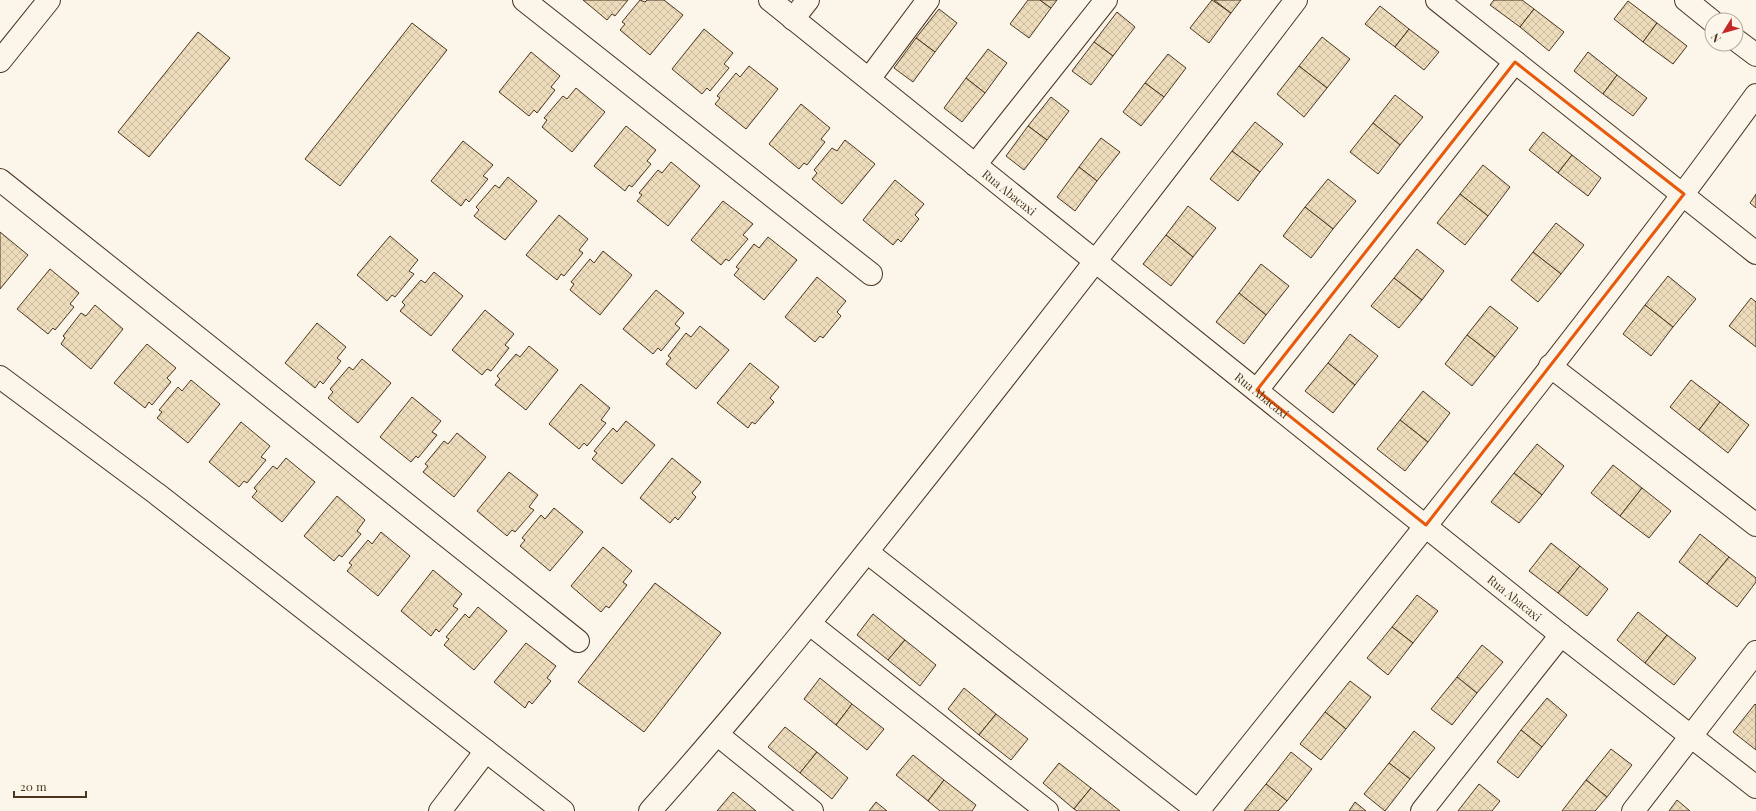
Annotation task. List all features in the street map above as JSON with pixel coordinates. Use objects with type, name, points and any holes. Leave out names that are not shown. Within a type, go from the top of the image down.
[{"type":"street","points":[[0,61],[49,0]]},
{"type":"street","points":[[524,0],[871,274]]},
{"type":"street","name":"Rua Abacaxi","points":[[770,0],[1426,525],[1561,635],[1756,787]]},
{"type":"street","points":[[793,19],[808,0]]},
{"type":"street","points":[[869,79],[928,0]]},
{"type":"street","points":[[975,165],[1106,0]]},
{"type":"street","points":[[650,811],[718,735],[810,624],[1096,262],[1296,0]]},
{"type":"street","points":[[1436,0],[1684,194],[1756,253]]},
{"type":"street","points":[[1686,0],[1704,15]]},
{"type":"street","points":[[1744,46],[1756,55]]},
{"type":"street","points":[[1257,390],[1515,62]]},
{"type":"street","points":[[867,552],[1198,811],[1426,525],[1550,366],[1684,194],[1756,95]]},
{"type":"street","points":[[0,180],[578,641]]},
{"type":"street","points":[[1550,366],[1756,525]]},
{"type":"street","points":[[0,377],[157,494],[563,811]]},
{"type":"street","points":[[810,624],[1047,811]]},
{"type":"street","points":[[1422,811],[1561,635]]},
{"type":"street","points":[[1633,811],[1756,652]]},
{"type":"street","points":[[718,735],[812,811]]},
{"type":"street","points":[[440,811],[486,751]]},
{"type":"highlighted area","points":[[1515,62],[1684,194],[1426,525],[1257,390]]},
{"type":"building","points":[[583,0],[628,0],[615,16],[612,14],[607,20]]},
{"type":"building","points":[[640,0],[645,2],[647,0],[664,0],[683,15],[650,55],[620,30],[625,24],[622,22]]},
{"type":"building","points":[[1028,0],[1040,0],[1051,8],[1029,38],[1010,24]]},
{"type":"building","points":[[1040,0],[1057,0],[1051,8]]},
{"type":"building","points":[[1212,0],[1231,13],[1209,43],[1190,28]]},
{"type":"building","points":[[1214,0],[1241,0],[1231,13]]},
{"type":"building","points":[[1494,0],[1522,0],[1534,9],[1520,27],[1490,5]]},
{"type":"building","points":[[1628,1],[1657,23],[1643,42],[1614,19]]},
{"type":"building","points":[[1380,6],[1409,29],[1395,47],[1365,24]]},
{"type":"building","points":[[939,9],[957,23],[935,52],[916,38]]},
{"type":"building","points":[[1534,9],[1564,32],[1549,51],[1520,27]]},
{"type":"building","points":[[1117,12],[1135,27],[1113,56],[1094,42]]},
{"type":"building","points":[[412,23],[447,50],[340,186],[305,159]]},
{"type":"building","points":[[1657,23],[1687,46],[1673,64],[1643,42]]},
{"type":"building","points":[[704,29],[733,53],[724,64],[729,68],[710,91],[707,88],[702,94],[672,69]]},
{"type":"building","points":[[1409,29],[1439,52],[1424,70],[1395,47]]},
{"type":"building","points":[[198,32],[230,58],[149,157],[118,132]]},
{"type":"building","points":[[1322,37],[1350,59],[1327,88],[1299,66]]},
{"type":"building","points":[[916,38],[935,52],[913,82],[894,68]]},
{"type":"building","points":[[1094,42],[1113,56],[1091,85],[1072,71]]},
{"type":"building","points":[[988,49],[1007,63],[985,93],[966,78]]},
{"type":"building","points":[[531,52],[560,76],[551,87],[555,90],[537,113],[534,110],[529,116],[499,92]]},
{"type":"building","points":[[1588,52],[1617,75],[1603,94],[1574,71]]},
{"type":"building","points":[[1168,54],[1186,68],[1164,97],[1145,83]]},
{"type":"building","points":[[749,66],[778,89],[746,129],[715,104],[720,98],[717,96],[736,73],[740,77]]},
{"type":"building","points":[[1299,66],[1327,88],[1304,117],[1277,94]]},
{"type":"building","points":[[1617,75],[1647,98],[1633,116],[1603,94]]},
{"type":"building","points":[[966,78],[985,93],[962,122],[944,108]]},
{"type":"building","points":[[1145,83],[1164,97],[1141,126],[1123,112]]},
{"type":"building","points":[[576,88],[605,112],[572,152],[542,127],[547,120],[544,118],[563,96],[567,99]]},
{"type":"building","points":[[1395,95],[1423,117],[1400,145],[1373,123]]},
{"type":"building","points":[[1051,97],[1069,111],[1047,140],[1028,126]]},
{"type":"building","points":[[801,104],[830,128],[821,139],[825,142],[807,165],[804,163],[799,169],[769,144]]},
{"type":"building","points":[[1255,122],[1283,144],[1260,172],[1232,151]]},
{"type":"building","points":[[1373,123],[1400,145],[1378,174],[1350,152]]},
{"type":"building","points":[[626,126],[656,150],[647,161],[651,164],[632,187],[629,185],[625,191],[594,166]]},
{"type":"building","points":[[1028,126],[1047,140],[1024,170],[1006,156]]},
{"type":"building","points":[[1543,132],[1572,155],[1558,173],[1529,150]]},
{"type":"building","points":[[1101,138],[1120,152],[1097,181],[1079,167]]},
{"type":"building","points":[[845,140],[875,164],[842,204],[812,179],[817,173],[814,170],[832,148],[837,151]]},
{"type":"building","points":[[463,141],[493,165],[483,176],[488,179],[469,202],[466,199],[461,206],[431,181]]},
{"type":"building","points":[[1232,151],[1260,172],[1238,201],[1210,179]]},
{"type":"building","points":[[1572,155],[1601,178],[1588,196],[1558,173]]},
{"type":"building","points":[[671,162],[700,186],[668,226],[637,201],[642,195],[639,193],[658,170],[662,173]]},
{"type":"building","points":[[1483,165],[1510,187],[1488,216],[1460,194]]},
{"type":"building","points":[[1079,167],[1097,181],[1075,211],[1057,197]]},
{"type":"building","points":[[508,177],[537,201],[505,240],[474,216],[479,210],[476,207],[495,185],[499,188]]},
{"type":"building","points":[[1328,179],[1356,201],[1333,229],[1305,207]]},
{"type":"building","points":[[895,180],[924,204],[915,215],[919,219],[901,242],[898,239],[893,245],[863,220]]},
{"type":"building","points":[[1460,194],[1488,216],[1465,245],[1437,223]]},
{"type":"building","points":[[1756,194],[1756,208],[1750,203]]},
{"type":"building","points":[[723,201],[753,224],[743,235],[748,239],[729,261],[726,259],[721,265],[691,240]]},
{"type":"building","points":[[1188,206],[1216,228],[1193,257],[1166,235]]},
{"type":"building","points":[[1305,207],[1333,229],[1311,258],[1283,236]]},
{"type":"building","points":[[559,215],[588,239],[579,250],[583,253],[564,276],[561,274],[557,280],[526,255]]},
{"type":"building","points":[[1556,223],[1584,245],[1561,274],[1533,252]]},
{"type":"building","points":[[0,232],[28,255],[0,289]]},
{"type":"building","points":[[1166,235],[1193,257],[1171,286],[1143,264]]},
{"type":"building","points":[[390,236],[418,260],[409,271],[414,274],[395,297],[392,295],[387,301],[357,275]]},
{"type":"building","points":[[768,237],[797,260],[764,300],[734,275],[739,269],[736,267],[754,244],[759,248]]},
{"type":"building","points":[[1417,249],[1444,271],[1422,300],[1394,278]]},
{"type":"building","points":[[603,251],[632,275],[600,315],[570,290],[574,284],[571,282],[590,259],[594,263]]},
{"type":"building","points":[[1533,252],[1561,274],[1538,302],[1511,280]]},
{"type":"building","points":[[1261,264],[1289,286],[1266,315],[1239,293]]},
{"type":"building","points":[[50,269],[79,293],[70,304],[74,307],[55,330],[53,328],[48,334],[17,309]]},
{"type":"building","points":[[434,272],[463,296],[431,336],[400,311],[405,305],[402,302],[421,280],[425,283]]},
{"type":"building","points":[[1668,276],[1696,299],[1673,327],[1645,305]]},
{"type":"building","points":[[817,277],[846,301],[837,312],[841,316],[823,338],[820,336],[815,342],[785,317]]},
{"type":"building","points":[[1394,278],[1422,300],[1399,328],[1371,306]]},
{"type":"building","points":[[656,290],[684,313],[675,324],[680,328],[661,351],[658,348],[653,354],[623,329]]},
{"type":"building","points":[[1239,293],[1266,315],[1244,344],[1216,322]]},
{"type":"building","points":[[1751,298],[1756,302],[1756,347],[1729,326]]},
{"type":"building","points":[[95,305],[123,329],[91,369],[61,344],[65,338],[63,336],[81,313],[86,316]]},
{"type":"building","points":[[1645,305],[1673,327],[1651,356],[1623,334]]},
{"type":"building","points":[[1490,306],[1518,328],[1495,357],[1467,335]]},
{"type":"building","points":[[485,310],[514,334],[505,345],[509,348],[491,371],[487,369],[482,375],[452,350]]},
{"type":"building","points":[[317,323],[346,347],[337,358],[341,361],[323,384],[320,381],[315,388],[285,363]]},
{"type":"building","points":[[700,326],[729,350],[696,389],[666,364],[671,358],[668,356],[686,333],[691,337]]},
{"type":"building","points":[[1350,334],[1378,356],[1355,385],[1328,363]]},
{"type":"building","points":[[1467,335],[1495,357],[1472,386],[1445,364]]},
{"type":"building","points":[[147,344],[176,368],[167,378],[171,382],[152,405],[149,402],[145,408],[114,383]]},
{"type":"building","points":[[529,346],[558,370],[526,410],[495,385],[500,379],[497,376],[516,354],[520,357]]},
{"type":"building","points":[[362,359],[391,383],[358,423],[328,398],[333,392],[330,389],[349,367],[353,370]]},
{"type":"building","points":[[750,363],[779,387],[770,398],[774,402],[755,424],[752,422],[748,428],[717,403]]},
{"type":"building","points":[[1328,363],[1355,385],[1333,413],[1305,391]]},
{"type":"building","points":[[191,380],[220,404],[188,443],[157,418],[162,412],[159,410],[178,387],[182,391]]},
{"type":"building","points":[[1691,380],[1720,402],[1699,430],[1670,407]]},
{"type":"building","points":[[581,384],[610,408],[601,420],[606,423],[587,446],[584,443],[579,449],[549,424]]},
{"type":"building","points":[[1423,391],[1450,413],[1428,442],[1400,420]]},
{"type":"building","points":[[412,397],[441,421],[432,432],[437,435],[418,458],[416,456],[411,462],[380,437]]},
{"type":"building","points":[[1720,402],[1749,425],[1728,453],[1699,430]]},
{"type":"building","points":[[1400,420],[1428,442],[1405,471],[1377,449]]},
{"type":"building","points":[[626,421],[655,445],[622,484],[592,459],[597,453],[594,451],[613,428],[617,432]]},
{"type":"building","points":[[241,422],[270,446],[261,457],[266,460],[247,483],[244,481],[239,487],[209,462]]},
{"type":"building","points":[[457,433],[486,457],[454,497],[423,472],[428,466],[425,464],[444,441],[448,444]]},
{"type":"building","points":[[1537,444],[1564,466],[1542,495],[1514,473]]},
{"type":"building","points":[[286,458],[315,482],[282,522],[252,497],[257,491],[254,488],[273,466],[277,469]]},
{"type":"building","points":[[672,458],[701,482],[692,493],[696,497],[678,520],[675,517],[670,523],[640,498]]},
{"type":"building","points":[[1613,465],[1642,488],[1620,516],[1591,493]]},
{"type":"building","points":[[509,472],[538,495],[529,507],[534,510],[515,532],[512,530],[507,536],[477,511]]},
{"type":"building","points":[[1514,473],[1542,495],[1519,523],[1491,502]]},
{"type":"building","points":[[1642,488],[1671,511],[1649,538],[1620,516]]},
{"type":"building","points":[[337,496],[365,520],[357,531],[361,534],[342,557],[339,555],[334,561],[304,536]]},
{"type":"building","points":[[554,508],[583,532],[550,571],[520,546],[525,540],[522,538],[541,515],[545,519]]},
{"type":"building","points":[[381,532],[410,556],[378,596],[347,571],[352,565],[349,563],[368,540],[372,544]]},
{"type":"building","points":[[1700,534],[1729,557],[1707,584],[1679,562]]},
{"type":"building","points":[[1551,543],[1580,566],[1558,593],[1529,571]]},
{"type":"building","points":[[603,547],[632,571],[623,582],[627,585],[609,608],[606,606],[601,612],[571,586]]},
{"type":"building","points":[[1729,557],[1756,578],[1756,582],[1737,607],[1707,584]]},
{"type":"building","points":[[1580,566],[1608,589],[1587,616],[1558,593]]},
{"type":"building","points":[[433,570],[462,594],[453,606],[458,609],[439,632],[436,629],[431,636],[401,611]]},
{"type":"building","points":[[655,583],[721,633],[644,732],[578,682]]},
{"type":"building","points":[[1417,595],[1438,611],[1413,643],[1392,627]]},
{"type":"building","points":[[478,607],[507,631],[474,670],[444,645],[449,639],[446,637],[465,614],[469,618]]},
{"type":"building","points":[[1638,612],[1667,635],[1645,663],[1617,640]]},
{"type":"building","points":[[873,614],[905,640],[888,660],[857,635]]},
{"type":"building","points":[[1392,627],[1413,643],[1388,675],[1367,658]]},
{"type":"building","points":[[1667,635],[1696,658],[1674,685],[1645,663]]},
{"type":"building","points":[[905,640],[936,665],[920,686],[888,660]]},
{"type":"building","points":[[526,643],[556,666],[547,678],[551,681],[532,704],[529,701],[525,708],[494,682]]},
{"type":"building","points":[[1482,645],[1503,662],[1477,693],[1457,677]]},
{"type":"building","points":[[1457,677],[1477,693],[1452,725],[1431,709]]},
{"type":"building","points":[[820,678],[852,704],[836,725],[804,699]]},
{"type":"building","points":[[1350,681],[1371,697],[1346,729],[1325,712]]},
{"type":"building","points":[[964,688],[996,714],[979,735],[948,709]]},
{"type":"building","points":[[1547,698],[1567,715],[1542,747],[1521,730]]},
{"type":"building","points":[[852,704],[884,729],[867,750],[836,725]]},
{"type":"building","points":[[1755,704],[1756,705],[1756,750],[1733,732]]},
{"type":"building","points":[[1325,712],[1346,729],[1321,760],[1300,744]]},
{"type":"building","points":[[996,714],[1028,739],[1011,760],[979,735]]},
{"type":"building","points":[[785,727],[817,752],[800,773],[768,747]]},
{"type":"building","points":[[1521,730],[1542,747],[1518,778],[1497,762]]},
{"type":"building","points":[[1414,731],[1435,748],[1410,779],[1389,763]]},
{"type":"building","points":[[1611,749],[1632,765],[1607,797],[1586,780]]},
{"type":"building","points":[[817,752],[848,778],[832,799],[800,773]]},
{"type":"building","points":[[1291,752],[1312,769],[1287,801],[1266,784]]},
{"type":"building","points":[[913,755],[944,780],[928,801],[896,775]]},
{"type":"building","points":[[1059,763],[1091,788],[1074,809],[1043,783]]},
{"type":"building","points":[[1389,763],[1410,779],[1385,811],[1364,794]]},
{"type":"building","points":[[944,780],[976,805],[972,811],[940,811],[928,801]]},
{"type":"building","points":[[1586,780],[1607,797],[1595,811],[1562,811]]},
{"type":"building","points":[[1266,784],[1287,801],[1278,811],[1244,811]]},
{"type":"building","points":[[1479,784],[1500,801],[1492,811],[1458,811]]},
{"type":"building","points":[[1091,788],[1120,811],[1077,811],[1074,809]]},
{"type":"building","points":[[733,792],[756,811],[717,811]]},
{"type":"building","points":[[1677,800],[1690,811],[1669,811]]},
{"type":"building","points":[[876,802],[887,811],[869,811]]},
{"type":"building","points":[[1355,802],[1366,811],[1349,811]]}]
